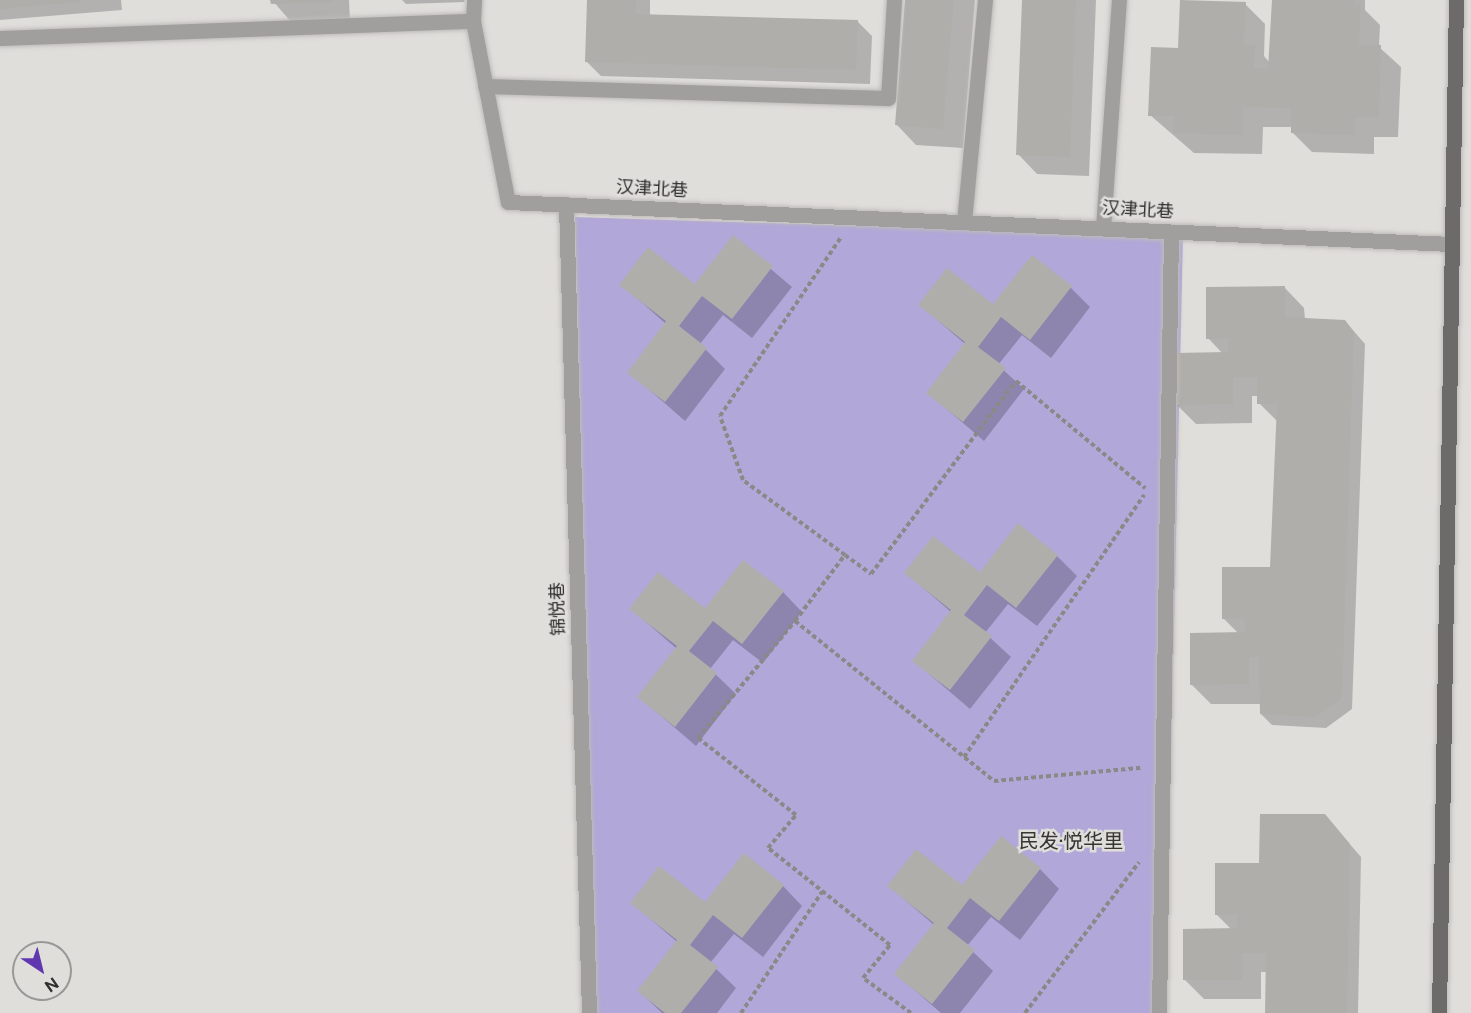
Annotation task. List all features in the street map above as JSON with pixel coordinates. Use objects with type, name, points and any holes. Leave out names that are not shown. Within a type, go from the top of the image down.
[{"type":"main road","points":[[1439,1013],[1456,0]]},
{"type":"street","name":"汉津北巷","points":[[474,0],[473,21],[508,202],[1452,244]]},
{"type":"street","points":[[485,86],[888,98],[894,0]]},
{"type":"street","points":[[964,222],[985,0]]},
{"type":"street","points":[[1103,228],[1119,0]]},
{"type":"street","points":[[0,38],[473,21]]},
{"type":"street","name":"锦悦巷","points":[[566,204],[589,1013]]},
{"type":"street","points":[[1159,1013],[1171,452],[1172,232]]},
{"type":"path","points":[[855,217],[720,416],[744,480],[871,574],[1016,381],[1148,490]]},
{"type":"path","points":[[964,757],[1148,490],[1171,452]]},
{"type":"path","points":[[845,555],[795,621],[698,738],[796,815],[768,848],[890,945],[863,978],[910,1013]]},
{"type":"path","points":[[795,621],[994,781],[1165,766]]},
{"type":"path","points":[[1025,1013],[1163,831]]},
{"type":"path","points":[[741,1013],[822,892]]},
{"type":"shaded area","points":[[575,217],[1183,236],[1165,1013],[594,1013]]},
{"type":"building","points":[[0,0],[81,0],[81,2],[0,9]]},
{"type":"building","points":[[270,0],[332,0],[332,2],[271,4]]},
{"type":"building","points":[[587,0],[636,0],[636,14],[858,20],[856,70],[585,62]]},
{"type":"building","points":[[905,0],[954,0],[943,129],[895,125]]},
{"type":"building","points":[[1022,0],[1076,0],[1070,157],[1016,155]]},
{"type":"building","points":[[1180,0],[1246,2],[1244,45],[1255,45],[1254,68],[1268,69],[1272,0],[1355,0],[1355,4],[1361,4],[1359,45],[1381,45],[1379,118],[1355,117],[1354,135],[1291,133],[1291,108],[1243,107],[1242,135],[1173,133],[1174,116],[1148,116],[1151,47],[1178,48]]},
{"type":"building","points":[[733,235],[773,266],[732,319],[702,296],[679,326],[707,348],[665,402],[627,373],[666,321],[619,285],[648,247],[695,284]]},
{"type":"building","points":[[1032,255],[1072,286],[1030,340],[1001,317],[978,347],[1006,368],[963,422],[926,393],[965,342],[918,305],[947,268],[993,304]]},
{"type":"building","points":[[1285,286],[1285,317],[1345,320],[1354,332],[1342,698],[1315,717],[1260,714],[1259,657],[1249,657],[1249,684],[1190,685],[1190,633],[1245,632],[1244,619],[1222,619],[1222,567],[1270,567],[1277,404],[1257,404],[1257,377],[1233,377],[1233,404],[1174,405],[1174,353],[1228,352],[1229,339],[1206,339],[1206,287]]},
{"type":"building","points":[[1018,523],[1058,555],[1016,608],[987,585],[964,615],[992,636],[950,690],[912,661],[951,610],[904,573],[933,536],[980,572]]},
{"type":"building","points":[[743,560],[784,591],[742,644],[713,621],[689,651],[717,673],[675,727],[637,697],[677,646],[629,609],[658,572],[705,608]]},
{"type":"building","points":[[1260,814],[1325,814],[1350,844],[1347,1013],[1265,1013],[1266,953],[1242,953],[1242,980],[1183,980],[1183,929],[1237,928],[1237,914],[1215,915],[1215,863],[1259,863]]},
{"type":"building","points":[[1001,836],[1041,868],[999,921],[970,898],[947,928],[975,950],[932,1004],[894,974],[934,923],[887,886],[916,849],[962,885]]},
{"type":"building","points":[[744,853],[784,885],[742,938],[713,915],[690,945],[718,967],[681,1013],[665,1013],[637,991],[677,940],[630,903],[659,866],[705,902]]},
{"type":"district","name":"民发·悦华里","points":[[1071,841]]}]
